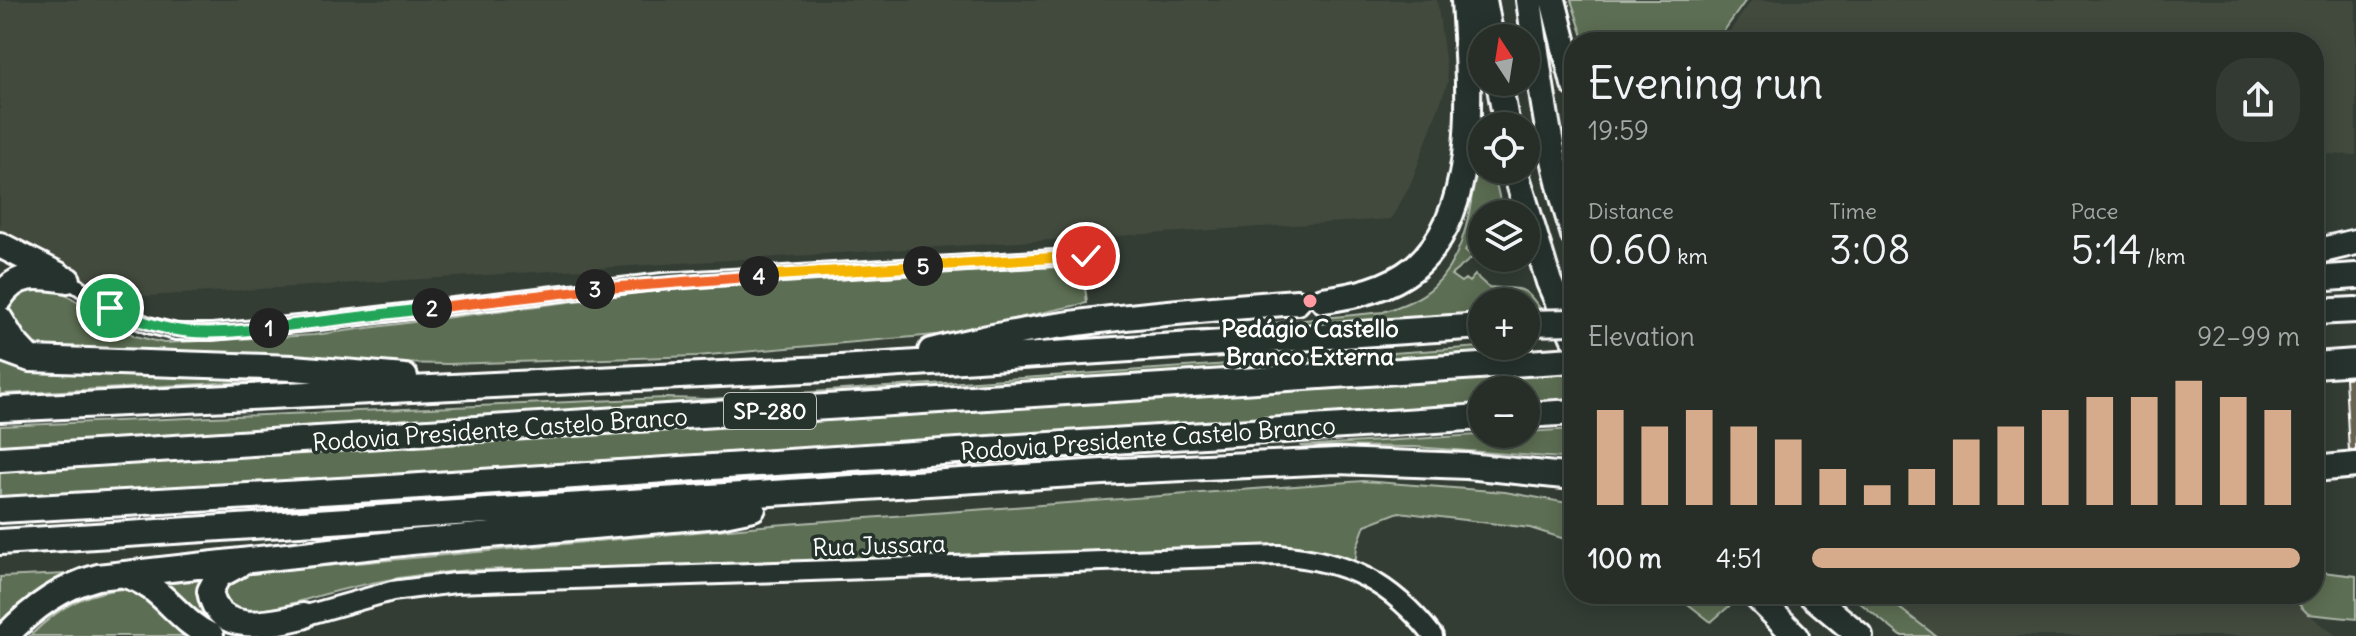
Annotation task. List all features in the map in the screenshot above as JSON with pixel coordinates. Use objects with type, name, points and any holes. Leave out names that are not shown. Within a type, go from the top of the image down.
[{"type":"highway","points":[[1323,300],[1367,292],[1401,277],[1427,254],[1445,226],[1459,183],[1466,140],[1469,96],[1464,0]]},
{"type":"highway","points":[[1484,0],[1488,24]]},
{"type":"highway","points":[[1529,0],[1546,127],[1564,201]]},
{"type":"highway","points":[[1553,0],[1564,44]]},
{"type":"highway","points":[[1519,184],[1549,282],[1564,316]]},
{"type":"highway","points":[[2324,250],[2356,242]]},
{"type":"highway","points":[[0,245],[68,280]]},
{"type":"highway","points":[[0,298],[10,286],[27,276],[68,280]]},
{"type":"highway","points":[[2324,278],[2356,276]]},
{"type":"highway","points":[[895,364],[952,345],[1020,332],[1145,316],[1297,302]]},
{"type":"highway","points":[[2324,312],[2356,310]]},
{"type":"highway","points":[[0,319],[14,342],[11,349],[515,386]]},
{"type":"highway","points":[[1540,323],[1564,322]]},
{"type":"highway","points":[[0,409],[515,386],[1468,327]]},
{"type":"highway","name":"Rodovia Presidente Castelo Branco","points":[[0,459],[1564,360]]},
{"type":"highway","points":[[2324,364],[2356,362]]},
{"type":"highway","points":[[1540,414],[1564,413]]},
{"type":"highway","name":"Rodovia Presidente Castelo Branco","points":[[0,510],[374,489],[1468,418]]},
{"type":"highway","points":[[0,542],[1336,461],[1467,466],[1564,476]]},
{"type":"highway","points":[[2324,468],[2356,465]]},
{"type":"highway","points":[[6,636],[39,604],[82,582],[122,574],[411,542],[719,515],[813,491]]},
{"type":"highway","points":[[0,524],[316,517],[360,521]]},
{"type":"highway","points":[[248,562],[230,568],[214,582],[210,591],[218,611],[247,628],[303,616]]},
{"type":"highway","points":[[122,574],[138,578],[157,590],[187,621],[211,636]]},
{"type":"highway","points":[[22,636],[36,619],[82,582]]},
{"type":"highway","points":[[1764,604],[1796,636]]},
{"type":"highway","points":[[1822,604],[1860,636]]},
{"type":"highway","points":[[261,636],[278,631],[303,616]]},
{"type":"main road","name":"Rua Jussara","points":[[303,616],[392,591],[455,583],[1279,555],[1317,558],[1366,577],[1396,597],[1433,636]]},
{"type":"street","points":[[68,280],[110,308],[148,325],[176,332],[212,332],[663,281],[1086,256]]},
{"type":"shaded area","points":[[0,0],[1437,0],[1448,82],[1410,186],[1391,219],[116,298],[0,236]]},
{"type":"shaded area","points":[[1752,0],[2356,0],[2356,155],[2324,154],[2324,32],[1729,32]]},
{"type":"shaded area","points":[[1891,604],[2298,604],[2337,636],[1934,636]]},
{"type":"green space","points":[[1571,0],[1746,0],[1723,32],[1582,32]]},
{"type":"green space","points":[[1478,96],[1479,96],[1482,112],[1477,112]]},
{"type":"green space","points":[[1473,184],[1496,184],[1500,200],[1471,200]]},
{"type":"green space","points":[[1468,216],[1468,246],[1465,250],[1468,261],[1451,275],[1461,282],[1465,279],[1469,282],[1475,275],[1488,287],[1504,288],[1468,288],[1468,317],[1107,340],[1383,312],[1403,305],[1433,287],[1449,268],[1460,246]]},
{"type":"green space","points":[[1066,268],[1078,273],[1084,284],[1087,303],[999,322],[970,332],[697,356],[450,364],[60,358],[34,348],[5,318],[5,297],[18,285],[58,290],[135,336],[164,343],[314,335],[660,290]]},
{"type":"green space","points":[[1468,348],[1468,353],[0,446],[0,426],[665,398],[708,399]]},
{"type":"green space","points":[[0,360],[32,371],[71,374],[281,380],[0,394]]},
{"type":"green space","points":[[1564,374],[1564,405],[1540,405],[1540,376],[1526,376]]},
{"type":"green space","points":[[1468,380],[1468,409],[0,501],[0,472]]},
{"type":"green space","points":[[1564,430],[1564,458],[1415,447],[1300,446],[1468,436],[1468,448],[1540,448],[1540,431]]},
{"type":"green space","points":[[1363,481],[1505,492],[1564,502],[1564,539],[1530,528],[1399,512],[1365,525],[1357,547],[1355,566],[1320,553],[470,570],[357,586],[255,611],[225,610],[221,586],[238,576],[259,572],[773,525]]},
{"type":"green space","points":[[2324,572],[2356,576],[2356,619],[2308,614],[2298,604],[2324,604]]},
{"type":"green space","points":[[90,573],[42,592],[0,623],[0,577]]},
{"type":"green space","points":[[205,580],[205,611],[222,628],[221,632],[161,584]]},
{"type":"green space","points":[[132,588],[148,593],[190,636],[30,636],[64,608],[88,596]]},
{"type":"green space","points":[[1688,604],[1732,604],[1711,622]]},
{"type":"green space","points":[[1861,604],[1894,604],[1936,636],[1901,636]]},
{"type":"building","points":[[2356,377],[2356,450],[2349,451],[2345,378]]},
{"type":"place","name":"Pedágio Castello Branco Externa","points":[[1310,301]]},
{"type":"route","points":[[110,308],[162,330],[212,332],[663,281],[1086,256]]}]
